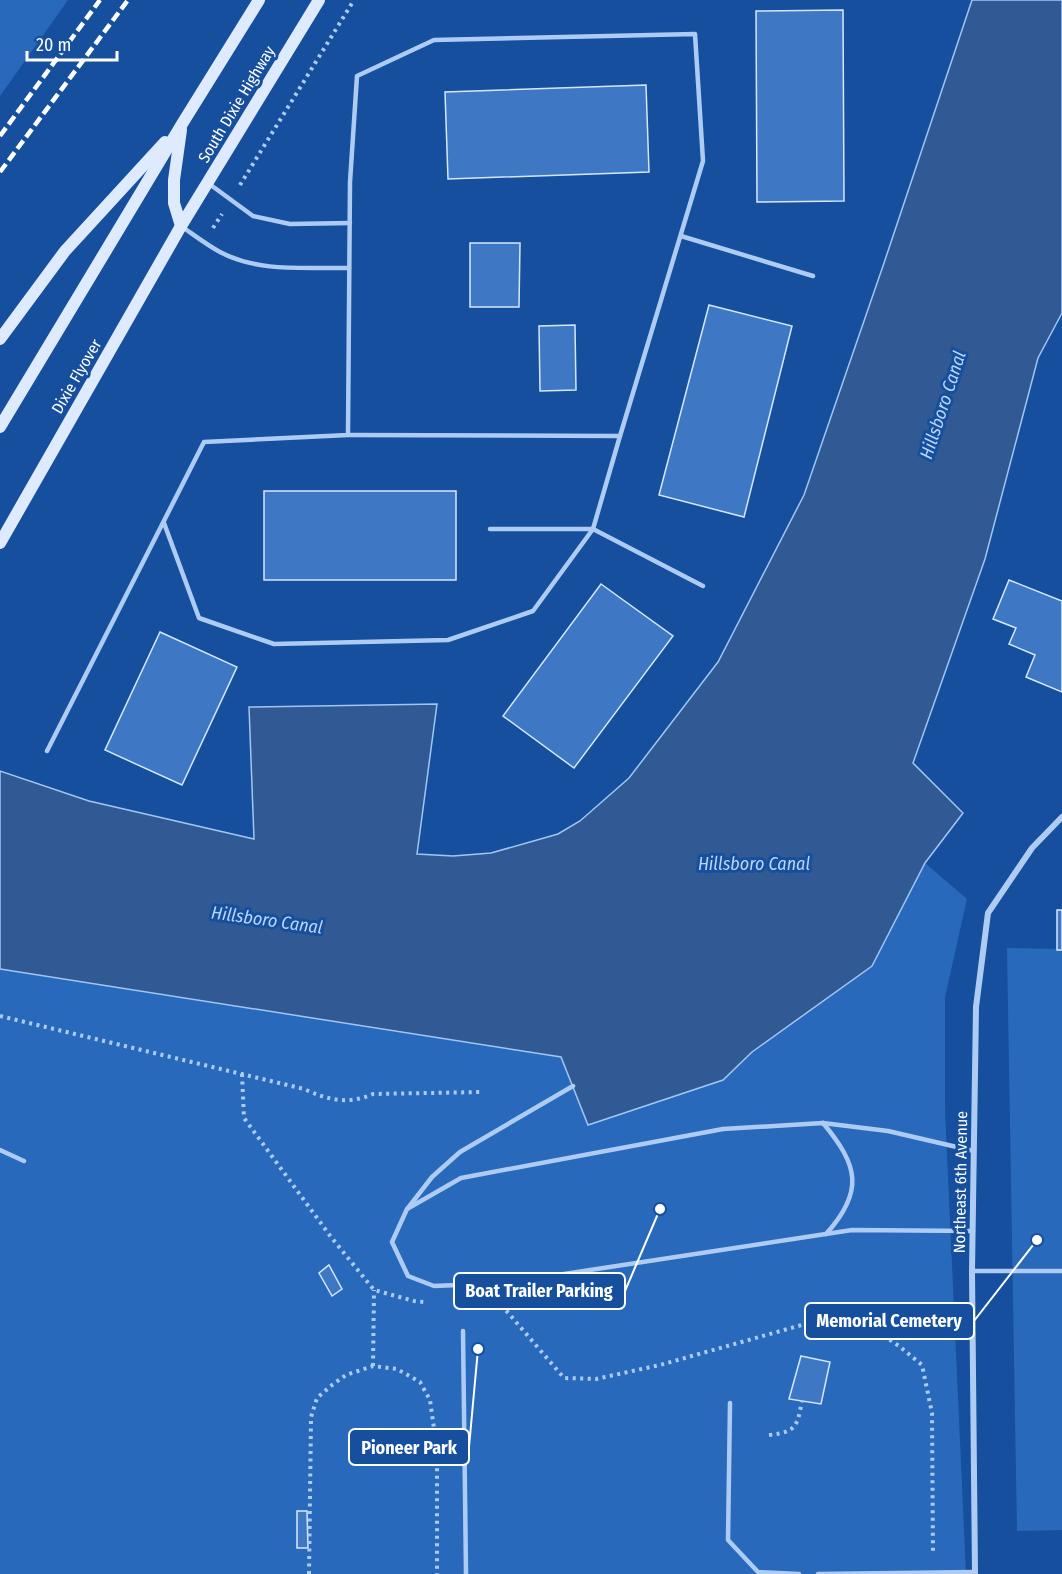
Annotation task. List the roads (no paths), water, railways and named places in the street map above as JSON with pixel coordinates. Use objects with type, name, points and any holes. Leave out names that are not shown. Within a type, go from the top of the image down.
[{"type":"main road","points":[[0,427],[259,0]]},
{"type":"main road","name":"South Dixie Highway","points":[[181,226],[319,0]]},
{"type":"main road","points":[[181,226],[174,203],[174,180],[182,124]]},
{"type":"main road","points":[[0,339],[65,251],[182,124]]},
{"type":"main road","name":"Dixie Flyover","points":[[0,543],[181,226]]},
{"type":"street","name":"Northeast 6th Avenue","points":[[975,1573],[972,1271],[976,1007],[988,914],[1032,848],[1062,817]]},
{"type":"lane","points":[[164,522],[199,618],[274,644],[448,640],[533,611],[593,529],[703,161],[695,34],[434,40],[357,76],[350,182],[348,435]]},
{"type":"lane","points":[[207,183],[254,216],[290,224],[350,223]]},
{"type":"lane","points":[[181,226],[220,252],[247,262],[272,267],[349,268]]},
{"type":"lane","points":[[681,236],[813,276]]},
{"type":"lane","points":[[47,751],[204,442],[348,435],[620,436]]},
{"type":"lane","points":[[490,529],[593,529],[703,586]]},
{"type":"lane","points":[[573,1086],[460,1152],[432,1177],[407,1209],[392,1242],[408,1276],[434,1286],[505,1283],[826,1234],[862,1230],[973,1231]]},
{"type":"lane","points":[[407,1209],[461,1178],[723,1129],[823,1123],[888,1131],[974,1151]]},
{"type":"lane","points":[[823,1123],[839,1142],[850,1161],[852,1191],[840,1218],[826,1234]]},
{"type":"lane","points":[[0,1150],[24,1161]]},
{"type":"lane","points":[[972,1271],[1062,1271]]},
{"type":"lane","points":[[463,1331],[466,1574]]},
{"type":"lane","points":[[730,1403],[728,1540],[758,1572],[799,1574]]},
{"type":"lane","points":[[818,1574],[975,1573]]},
{"type":"water","name":"Hillsboro Canal","points":[[972,0],[1062,0],[1062,313],[1038,358],[985,559],[913,763],[963,813],[925,863],[872,966],[752,1052],[723,1080],[588,1125],[561,1057],[0,969],[0,771],[89,801],[254,839],[249,707],[437,704],[417,854],[453,856],[491,853],[558,834],[580,821],[629,778],[718,662],[804,495]]},
{"type":"railway","points":[[0,136],[100,0]]},
{"type":"railway","points":[[0,172],[128,0]]},
{"type":"place","name":"Boat Trailer Parking","points":[[660,1209]]},
{"type":"place","name":"Memorial Cemetery","points":[[1037,1240]]},
{"type":"place","name":"Pioneer Park","points":[[478,1349]]}]
